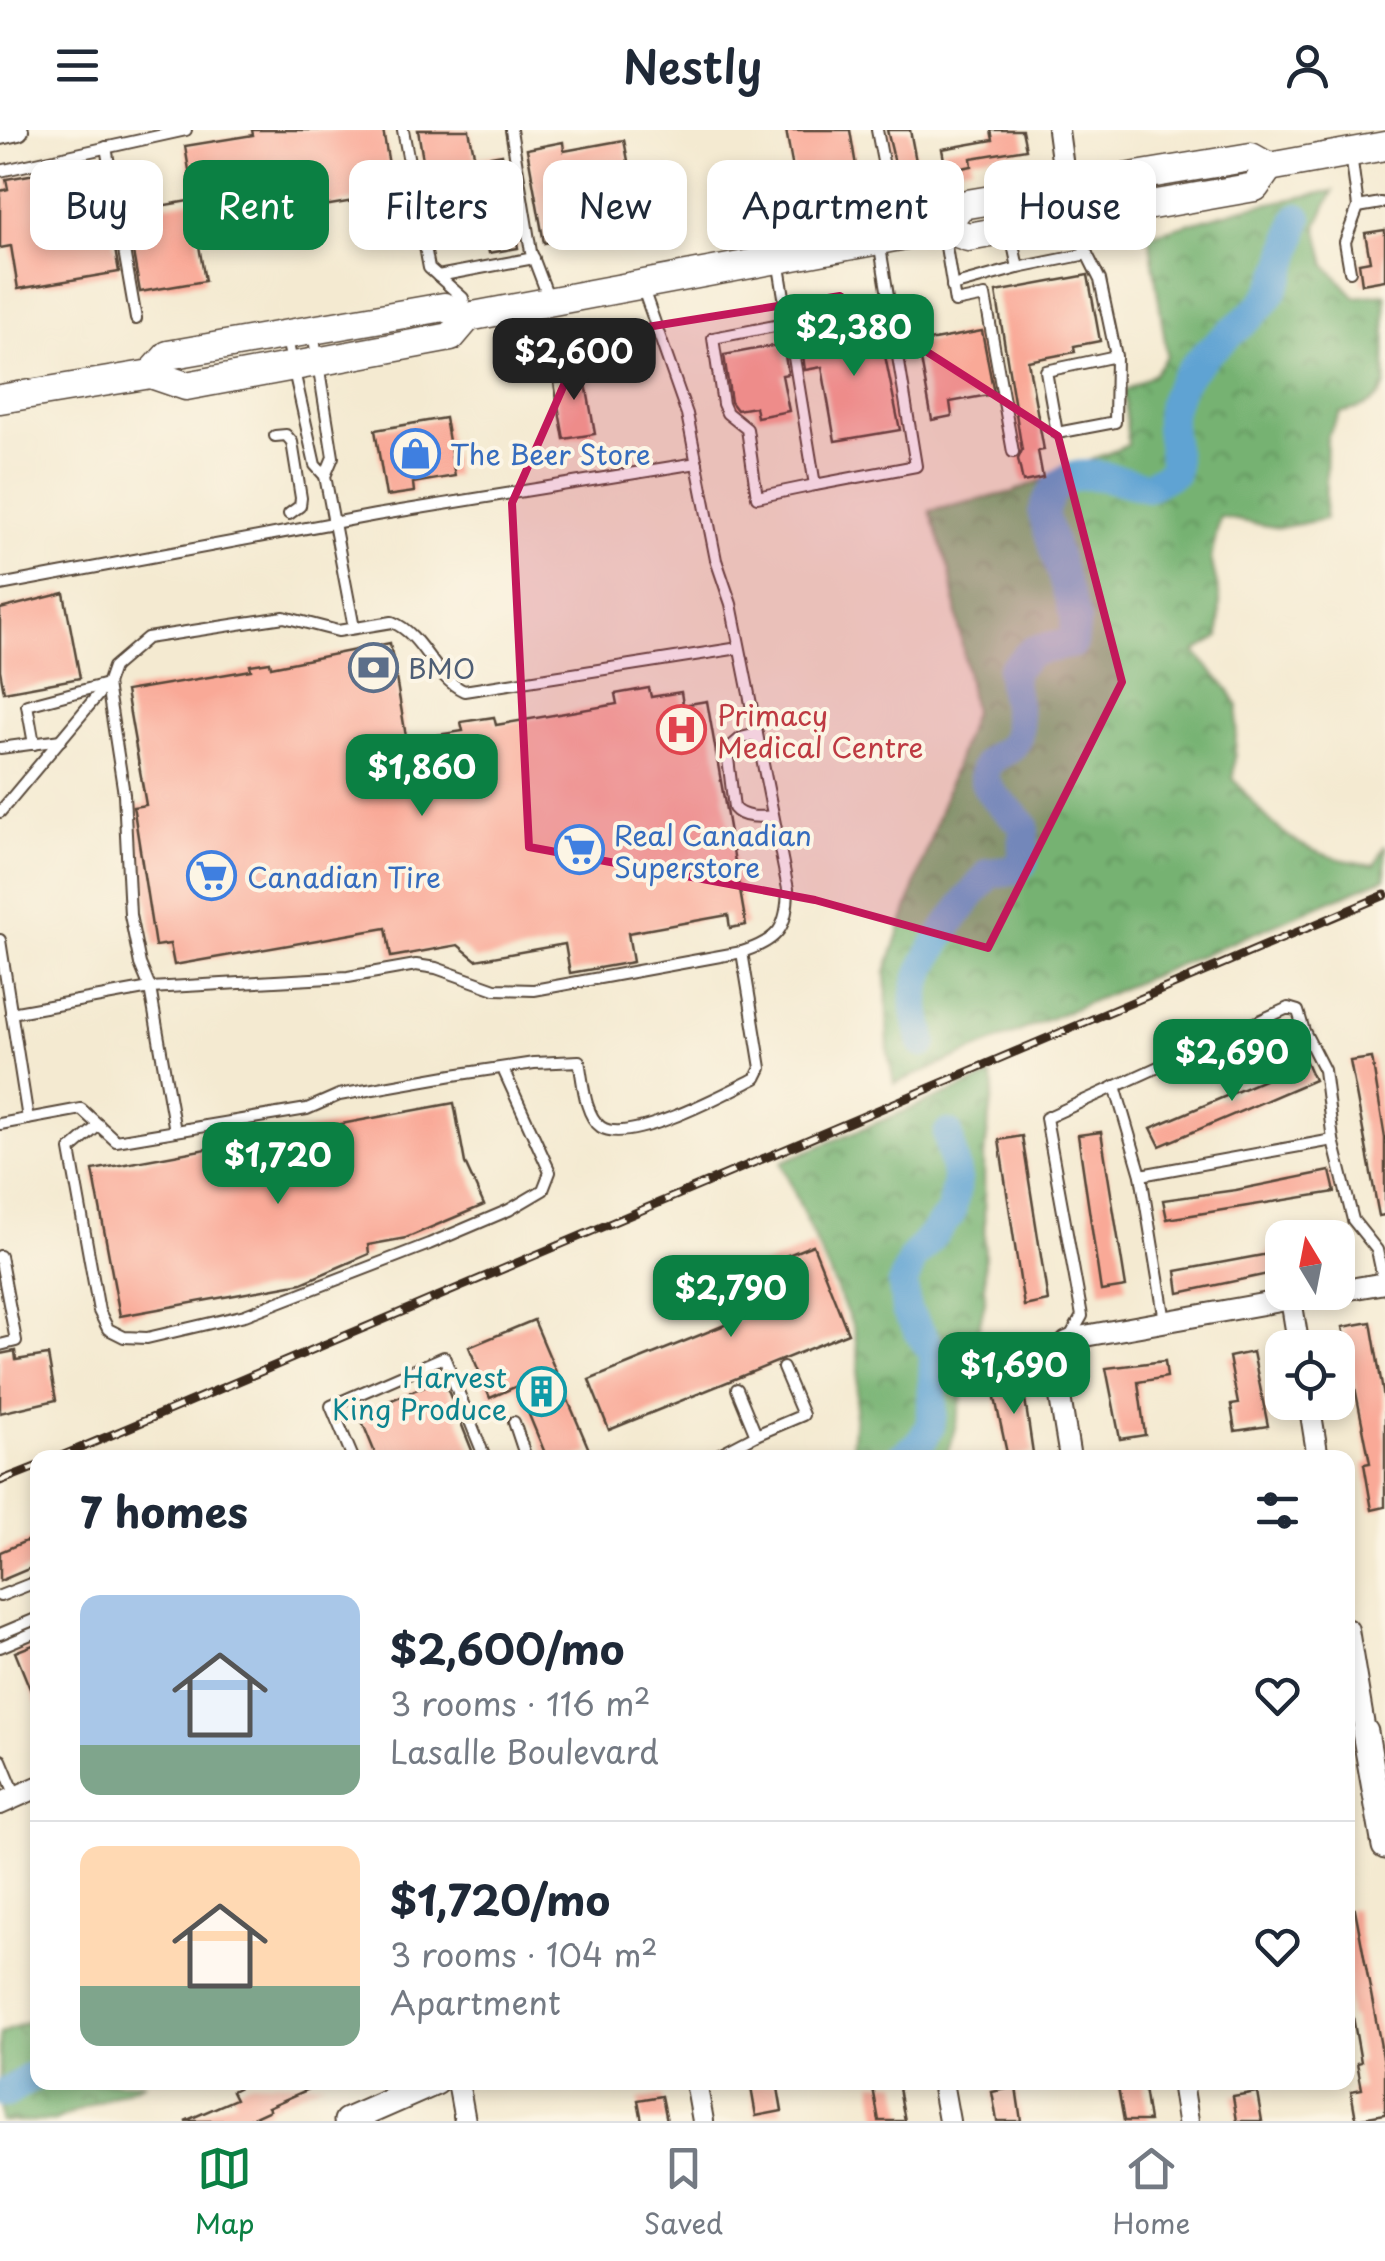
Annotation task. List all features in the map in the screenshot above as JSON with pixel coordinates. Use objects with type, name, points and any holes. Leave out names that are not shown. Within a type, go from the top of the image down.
[{"type":"main road","points":[[1156,172],[1250,157],[1269,167],[1385,146]]},
{"type":"main road","points":[[1156,204],[1254,187],[1269,167]]},
{"type":"main road","points":[[151,374],[168,356],[444,307],[468,317],[825,250]]},
{"type":"main road","points":[[0,400],[151,374],[186,386],[451,338],[468,317]]},
{"type":"street","points":[[0,134],[18,130]]},
{"type":"street","points":[[1058,130],[1062,160]]},
{"type":"street","points":[[1355,1288],[1384,1283]]},
{"type":"street","points":[[1069,1450],[1055,1366],[1058,1353],[1067,1342],[1110,1330],[1265,1304]]},
{"type":"street","points":[[1312,1420],[1317,1450]]},
{"type":"street","points":[[1355,1669],[1385,1846]]},
{"type":"street","points":[[348,2121],[418,2090]]},
{"type":"street","points":[[459,2090],[465,2121]]},
{"type":"street","points":[[697,2090],[703,2121]]},
{"type":"street","points":[[943,2090],[949,2121]]},
{"type":"street","points":[[1183,2090],[1188,2121]]},
{"type":"lane","points":[[0,171],[186,130]]},
{"type":"lane","points":[[403,130],[429,268],[462,298],[468,317]]},
{"type":"lane","points":[[511,130],[534,258],[550,302]]},
{"type":"lane","points":[[877,130],[880,160]]},
{"type":"lane","points":[[106,147],[136,319]]},
{"type":"lane","points":[[1350,152],[1358,207],[1345,242],[1350,271]]},
{"type":"lane","points":[[1358,207],[1381,203]]},
{"type":"lane","points":[[888,250],[888,304],[916,466],[757,497],[747,429],[727,412],[712,338],[888,304]]},
{"type":"lane","points":[[946,250],[955,302],[985,296],[1014,452]]},
{"type":"lane","points":[[1014,250],[1018,268]]},
{"type":"lane","points":[[1085,250],[1100,280],[1116,356],[1115,422],[1057,433],[1046,372],[1116,356]]},
{"type":"lane","points":[[952,286],[1087,254]]},
{"type":"lane","points":[[438,276],[534,258]]},
{"type":"lane","points":[[778,259],[815,485]]},
{"type":"lane","points":[[11,1013],[150,988],[348,977],[416,965],[495,989],[534,990],[742,952],[768,944],[778,933],[788,908],[788,888],[731,604],[710,536],[687,414],[642,284]]},
{"type":"lane","points":[[299,333],[315,465],[325,476],[354,628]]},
{"type":"lane","points":[[299,333],[333,457],[325,476]]},
{"type":"lane","points":[[275,436],[286,435],[292,442],[301,498],[300,506],[290,514]]},
{"type":"lane","points":[[0,585],[334,523],[697,462]]},
{"type":"lane","points":[[0,812],[107,684],[112,667],[147,638],[284,618],[331,631],[392,622],[402,626],[451,685],[464,691],[740,648]]},
{"type":"lane","points":[[34,744],[26,705],[107,684]]},
{"type":"lane","points":[[107,684],[124,794],[130,915],[140,964],[150,988],[175,1131]]},
{"type":"lane","points":[[757,734],[741,738],[727,750],[734,808],[738,813],[756,817],[774,816]]},
{"type":"lane","points":[[0,748],[61,740]]},
{"type":"lane","points":[[0,940],[28,1119]]},
{"type":"lane","points":[[0,1124],[80,1108],[116,1141],[306,1110],[351,1093],[503,1068],[579,1061],[589,1110],[600,1126],[609,1130],[669,1121],[756,1078],[762,1068],[742,952]]},
{"type":"lane","points":[[1067,1342],[1082,1316],[1046,1118],[1288,1008],[1298,1011],[1324,1070],[1333,1140],[1353,1220],[1378,1250],[1384,1283]]},
{"type":"lane","points":[[99,1125],[70,1150],[99,1311],[108,1329],[124,1338],[147,1338],[246,1314],[428,1244],[509,1210],[543,1190],[550,1172],[503,1068]]},
{"type":"lane","points":[[1115,1086],[1142,1175],[1166,1321]]},
{"type":"lane","points":[[1142,1175],[1333,1140]]},
{"type":"lane","points":[[0,1256],[16,1340],[0,1345]]},
{"type":"lane","points":[[350,1450],[331,1406],[444,1358],[482,1450]]},
{"type":"lane","points":[[727,1450],[803,1415],[783,1368]]},
{"type":"lane","points":[[736,1389],[756,1435]]},
{"type":"lane","points":[[514,1422],[523,1450]]},
{"type":"lane","points":[[0,1596],[30,1583]]},
{"type":"lane","points":[[0,1634],[30,1621]]},
{"type":"lane","points":[[0,1647],[30,1634]]},
{"type":"lane","points":[[1,1760],[8,1800]]},
{"type":"highlighted area","points":[[840,296],[1058,436],[1122,682],[988,948],[815,900],[529,847],[512,503],[585,337]]},
{"type":"green space","points":[[1333,191],[1317,226],[1326,265],[1355,297],[1385,294],[1385,385],[1373,402],[1340,413],[1327,437],[1325,519],[1279,528],[1220,517],[1211,558],[1220,599],[1219,637],[1195,652],[1238,706],[1233,778],[1263,814],[1293,840],[1328,856],[1375,865],[1385,845],[1385,878],[894,1084],[888,1052],[886,972],[973,712],[950,572],[930,511],[1013,492],[1128,445],[1124,391],[1154,374],[1167,355],[1151,250],[1156,250],[1156,233],[1244,208]]},
{"type":"green space","points":[[991,1076],[994,1088],[984,1157],[985,1302],[948,1450],[852,1450],[859,1360],[854,1329],[781,1162]]},
{"type":"green space","points":[[30,2020],[30,2090],[128,2090],[54,2121],[0,2121],[0,2034]]},
{"type":"building","points":[[252,130],[383,130],[388,160],[349,160],[349,202],[329,205],[329,160],[187,160],[185,146],[253,135]]},
{"type":"building","points":[[418,130],[469,130],[475,159],[502,154],[503,160],[423,160]]},
{"type":"building","points":[[786,130],[850,130],[855,160],[791,160]]},
{"type":"building","points":[[887,130],[910,130],[916,160],[894,160]]},
{"type":"building","points":[[991,130],[1022,130],[1026,149],[971,158],[972,166],[964,168],[964,160],[944,160],[942,149],[993,140]]},
{"type":"building","points":[[624,140],[628,160],[543,160],[543,237],[527,149],[563,142],[564,151]]},
{"type":"building","points":[[30,175],[30,250],[115,250],[119,272],[18,289],[11,246],[0,248],[0,191],[8,189],[6,179]]},
{"type":"building","points":[[183,202],[183,250],[200,250],[205,281],[140,292],[133,250],[163,250],[163,205]]},
{"type":"building","points":[[1385,230],[1385,280],[1362,284],[1359,263],[1370,261],[1365,233]]},
{"type":"building","points":[[1088,275],[1100,341],[1074,346],[1075,352],[1028,361],[1044,450],[1038,451],[1043,478],[1023,482],[1018,459],[1022,450],[996,292]]},
{"type":"building","points":[[878,321],[900,430],[835,441],[822,367],[805,370],[800,335]]},
{"type":"building","points":[[982,331],[994,394],[950,402],[952,416],[932,420],[918,343]]},
{"type":"building","points":[[783,344],[788,374],[782,375],[789,411],[757,417],[755,407],[737,410],[731,402],[724,355]]},
{"type":"building","points":[[577,362],[580,378],[585,378],[595,434],[564,439],[554,383],[561,382],[558,365]]},
{"type":"building","name":"The Beer Store","points":[[445,418],[455,476],[413,483],[414,492],[386,496],[375,430]]},
{"type":"building","points":[[64,593],[80,678],[4,692],[0,609]]},
{"type":"building","points":[[390,643],[409,754],[439,749],[437,735],[463,731],[461,722],[494,717],[496,725],[617,704],[615,694],[649,688],[651,697],[681,692],[683,705],[707,701],[746,925],[730,928],[728,915],[628,933],[633,962],[570,973],[565,944],[476,960],[458,945],[391,957],[386,928],[174,965],[170,944],[155,946],[133,807],[146,805],[126,691],[251,670],[250,665],[270,662],[271,667]]},
{"type":"building","points":[[1372,1058],[1385,1138],[1385,1215],[1379,1216],[1350,1061]]},
{"type":"building","points":[[1306,1062],[1314,1080],[1160,1146],[1151,1128]]},
{"type":"building","points":[[454,1103],[465,1163],[484,1205],[406,1238],[368,1245],[369,1254],[302,1283],[120,1316],[93,1170]]},
{"type":"building","points":[[1101,1132],[1126,1287],[1101,1291],[1078,1135]]},
{"type":"building","points":[[1022,1136],[1048,1301],[1024,1306],[999,1140]]},
{"type":"building","points":[[1330,1171],[1335,1192],[1167,1219],[1163,1200]]},
{"type":"building","points":[[813,1245],[848,1333],[609,1430],[589,1380],[742,1318],[726,1280]]},
{"type":"building","points":[[1265,1255],[1265,1275],[1179,1293],[1176,1271]]},
{"type":"building","name":"Harvest King Produce","points":[[534,1320],[589,1450],[544,1450],[517,1386],[490,1398],[469,1347]]},
{"type":"building","points":[[1371,1322],[1385,1404],[1385,1507],[1372,1510],[1364,1464],[1370,1463],[1355,1387],[1355,1330],[1343,1327]]},
{"type":"building","points":[[15,1351],[16,1360],[48,1355],[56,1400],[0,1413],[0,1354]]},
{"type":"building","points":[[1253,1352],[1268,1426],[1235,1431],[1231,1405],[1238,1404],[1229,1357]]},
{"type":"building","points":[[1165,1361],[1167,1377],[1138,1382],[1145,1435],[1120,1439],[1106,1368]]},
{"type":"building","points":[[443,1378],[472,1450],[374,1450],[359,1414]]},
{"type":"building","points":[[1022,1379],[1033,1450],[1006,1450],[992,1384]]},
{"type":"building","points":[[30,1539],[30,1568],[0,1581],[0,1552]]},
{"type":"building","points":[[30,1646],[30,1689],[15,1652]]},
{"type":"building","points":[[1355,1909],[1385,2068],[1385,2114],[1356,2119],[1351,2091],[1362,2089],[1357,2063],[1361,2062],[1355,2028]]},
{"type":"building","points":[[307,2090],[246,2121],[185,2121],[236,2099],[232,2091]]},
{"type":"building","points":[[751,2090],[778,2090],[782,2111],[756,2116]]},
{"type":"building","points":[[873,2090],[899,2090],[905,2121],[879,2121]]},
{"type":"building","points":[[1016,2090],[1021,2121],[997,2121],[992,2092]]},
{"type":"building","points":[[1118,2090],[1144,2090],[1149,2121],[1124,2121]]},
{"type":"building","points":[[1257,2092],[1262,2121],[1237,2121],[1233,2096]]},
{"type":"building","points":[[662,2096],[667,2121],[642,2121],[638,2100]]},
{"type":"waterway","points":[[923,1043],[916,994],[937,942],[990,873],[1011,871],[1023,862],[1024,826],[989,789],[985,771],[992,759],[1015,742],[1017,735],[1011,671],[1032,651],[1073,643],[1076,619],[1043,514],[1050,496],[1071,477],[1100,476],[1147,487],[1174,472],[1170,418],[1176,393],[1196,364],[1262,305],[1276,286],[1298,218]]},
{"type":"waterway","points":[[911,1450],[920,1444],[930,1426],[934,1355],[906,1310],[903,1283],[912,1260],[951,1213],[957,1180],[948,1134]]},
{"type":"waterway","points":[[6,2093],[30,2078]]},
{"type":"railway","points":[[76,1450],[1385,895]]},
{"type":"railway","points":[[0,1481],[30,1469]]},
{"type":"place","name":"The Beer Store","points":[[415,453]]},
{"type":"place","name":"BMO","points":[[373,667]]},
{"type":"place","name":"Primacy Medical Centre","points":[[682,730]]},
{"type":"place","name":"Real Canadian Superstore","points":[[579,850]]},
{"type":"place","name":"Canadian Tire","points":[[212,876]]},
{"type":"place","name":"Harvest King Produce","points":[[542,1392]]}]
